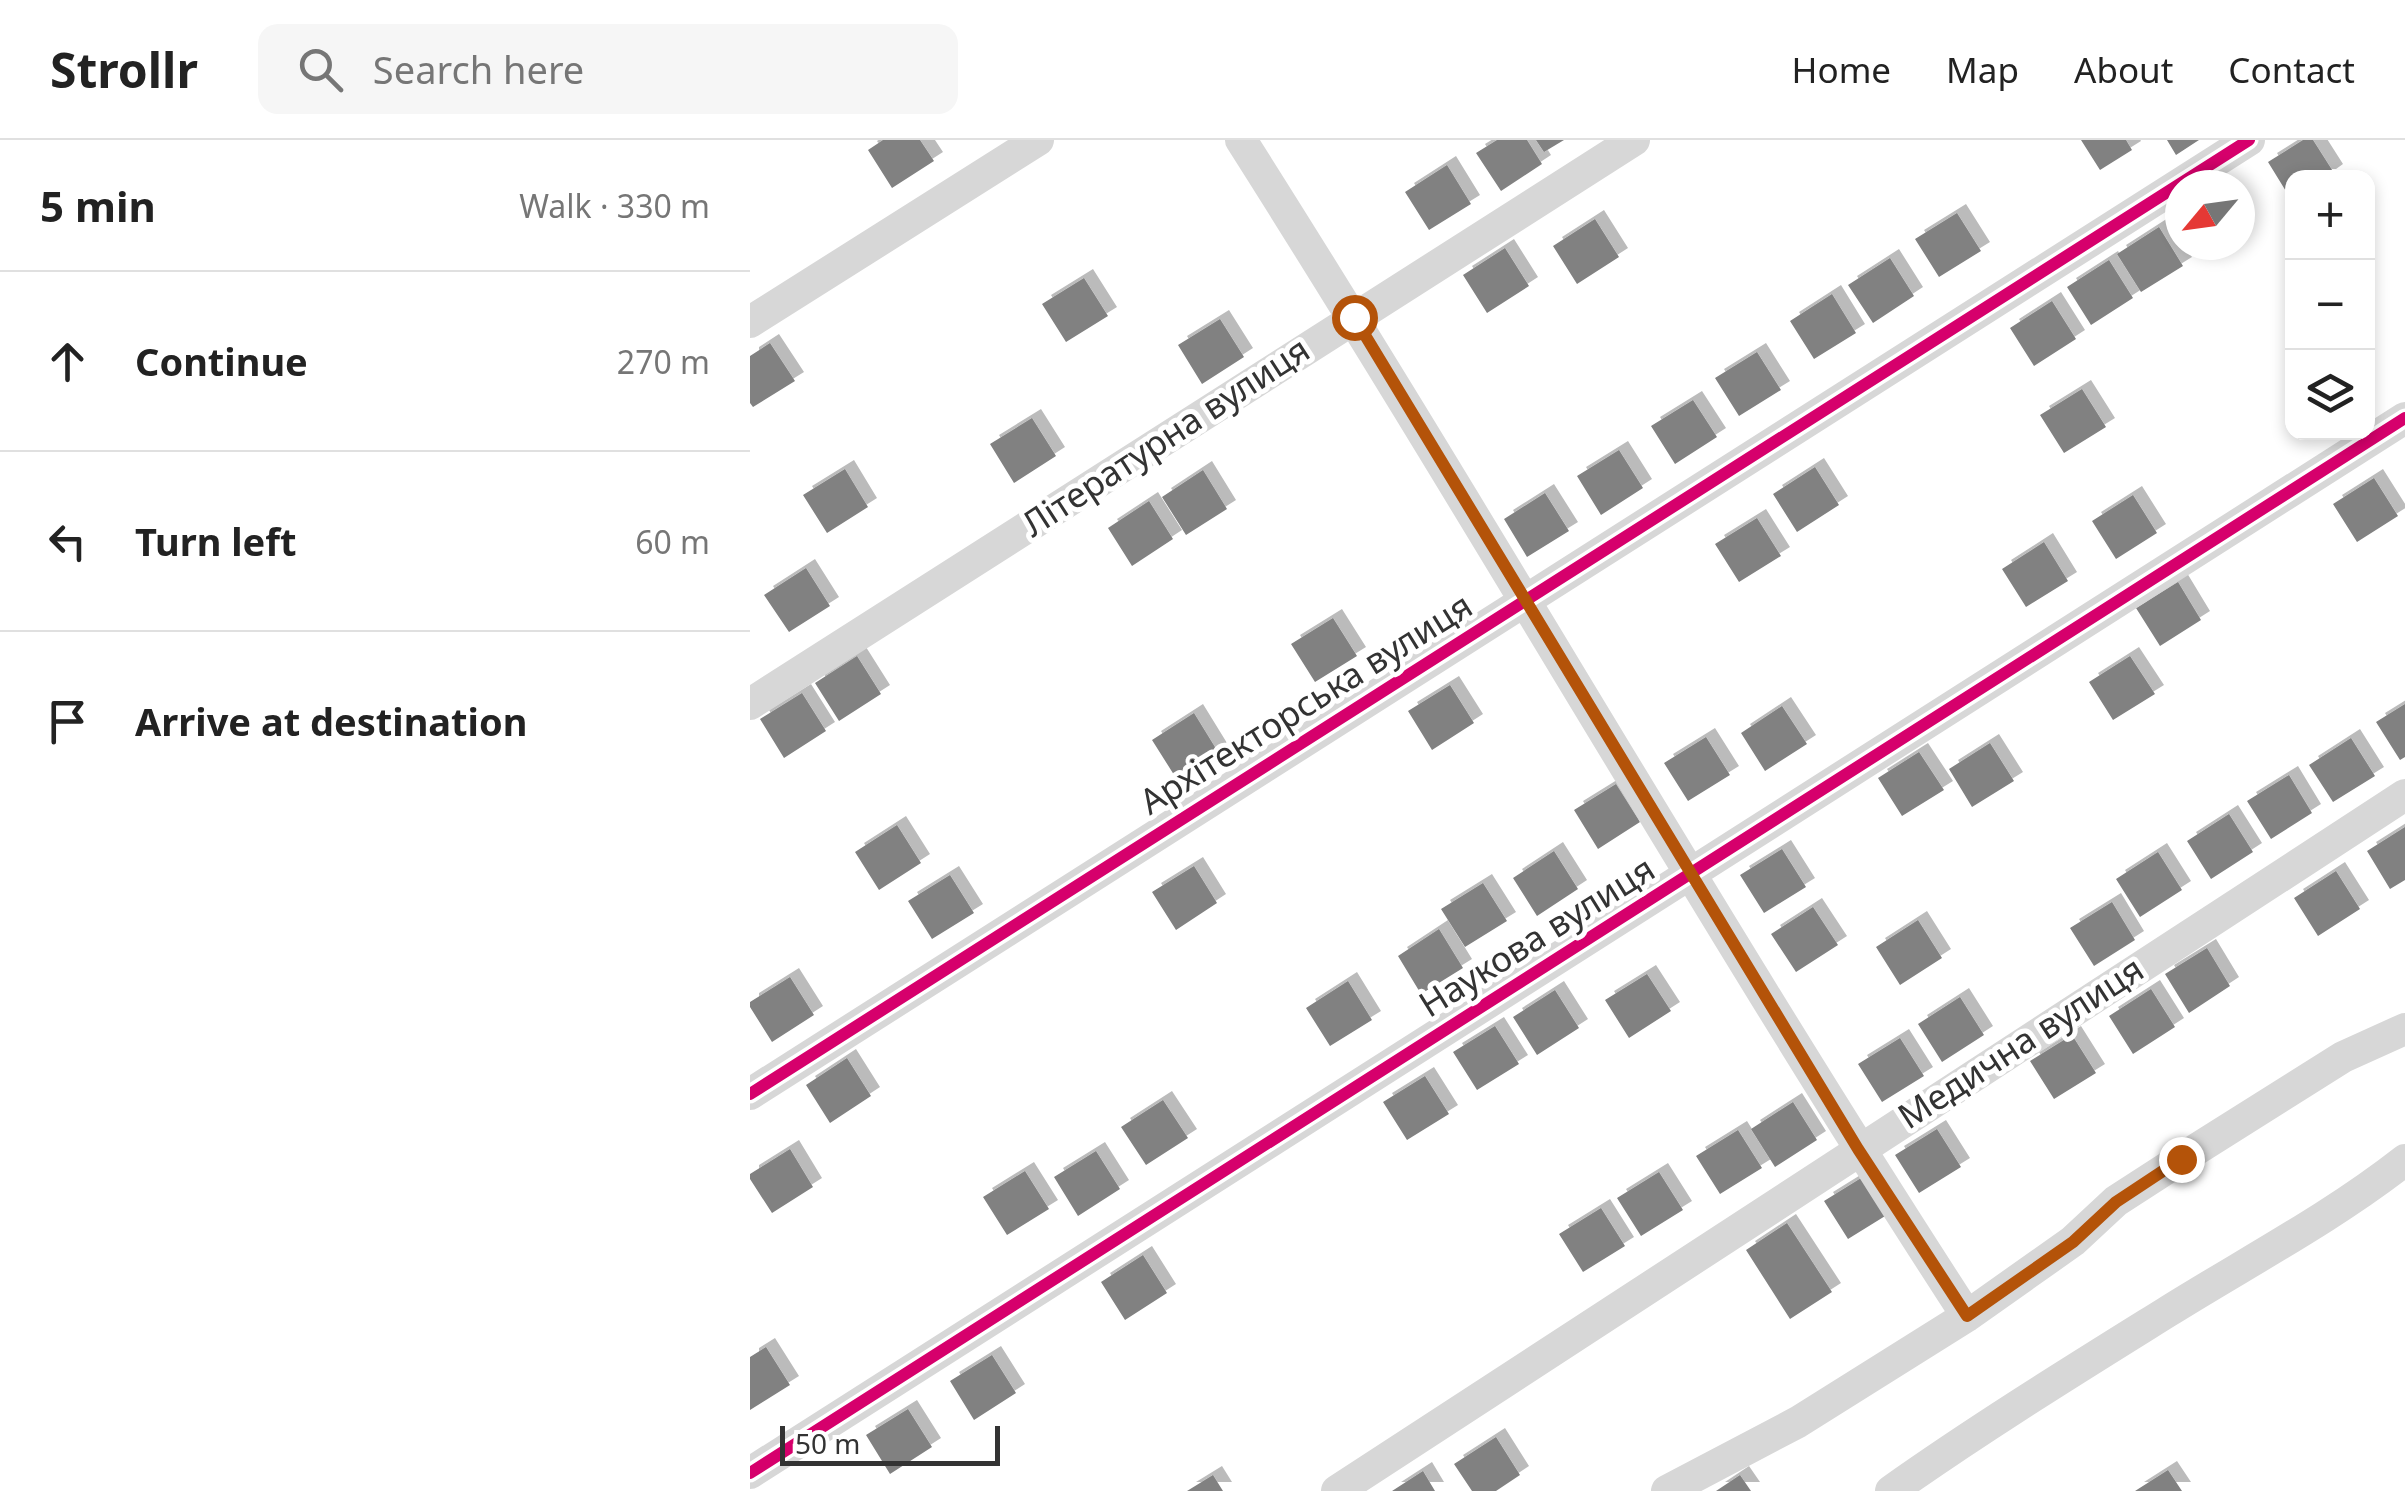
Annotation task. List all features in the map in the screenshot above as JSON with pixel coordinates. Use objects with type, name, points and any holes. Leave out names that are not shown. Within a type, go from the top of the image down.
[{"type":"street","points":[[750,322],[1038,140]]},
{"type":"street","points":[[1241,140],[1354,317],[1858,1149],[1967,1316]]},
{"type":"street","name":"Літературна вулиця","points":[[750,704],[1634,140]]},
{"type":"street","name":"Архітекторська вулиця","points":[[750,1094],[2249,140]]},
{"type":"street","name":"Наукова вулиця","points":[[750,1473],[2405,418]]},
{"type":"street","name":"Медична вулиця","points":[[1337,1491],[2405,795]]},
{"type":"street","points":[[1667,1491],[1798,1422],[1967,1316],[2073,1242],[2116,1202],[2181,1159],[2343,1057],[2405,1029]]},
{"type":"street","points":[[1890,1491],[2167,1312],[2276,1248],[2405,1160]]},
{"type":"building","points":[[883,140],[920,140],[934,161],[892,188],[868,150]]},
{"type":"building","points":[[1497,140],[1527,140],[1542,164],[1501,191],[1476,153]]},
{"type":"building","points":[[1536,140],[1564,140],[1544,152]]},
{"type":"building","points":[[2081,140],[2126,140],[2132,150],[2100,170]]},
{"type":"building","points":[[2167,140],[2199,140],[2176,155]]},
{"type":"building","points":[[2303,140],[2313,140],[2332,170],[2285,170],[2285,190],[2268,162]]},
{"type":"building","points":[[1447,165],[1471,204],[1429,230],[1405,192]]},
{"type":"building","points":[[1957,213],[1981,251],[1939,277],[1915,239]]},
{"type":"building","points":[[1595,219],[1619,257],[1577,284],[1553,246]]},
{"type":"building","points":[[2159,227],[2165,237],[2165,260],[2179,260],[2183,266],[2141,292],[2117,254]]},
{"type":"building","points":[[1505,248],[1529,286],[1487,313],[1463,275]]},
{"type":"building","points":[[1890,258],[1914,296],[1873,323],[1848,285]]},
{"type":"building","points":[[2109,260],[2133,298],[2091,325],[2067,287]]},
{"type":"building","points":[[1084,278],[1108,316],[1066,342],[1042,304]]},
{"type":"building","points":[[1832,294],[1856,333],[1814,359],[1790,321]]},
{"type":"building","points":[[2052,301],[2076,339],[2034,366],[2010,328]]},
{"type":"building","points":[[1220,319],[1244,357],[1202,384],[1178,345]]},
{"type":"building","points":[[770,343],[795,381],[753,407],[750,356]]},
{"type":"building","points":[[1757,352],[1781,390],[1739,416],[1715,378]]},
{"type":"building","points":[[2082,389],[2106,427],[2064,453],[2040,415]]},
{"type":"building","points":[[1693,400],[1717,437],[1675,464],[1651,426]]},
{"type":"building","points":[[1032,418],[1056,456],[1014,483],[990,444]]},
{"type":"building","points":[[1619,450],[1643,488],[1601,515],[1577,476]]},
{"type":"building","points":[[1815,467],[1839,505],[1797,532],[1773,494]]},
{"type":"building","points":[[845,469],[868,507],[827,533],[803,495]]},
{"type":"building","points":[[1203,470],[1227,509],[1186,535],[1162,497]]},
{"type":"building","points":[[2374,478],[2398,516],[2357,542],[2333,504]]},
{"type":"building","points":[[1545,493],[1569,531],[1527,557],[1504,519]]},
{"type":"building","points":[[2133,495],[2157,533],[2116,559],[2092,521]]},
{"type":"building","points":[[1149,501],[1173,539],[1132,566],[1108,528]]},
{"type":"building","points":[[1757,518],[1781,556],[1739,582],[1715,544]]},
{"type":"building","points":[[2044,542],[2068,581],[2026,607],[2002,569]]},
{"type":"building","points":[[806,568],[830,606],[789,632],[764,595]]},
{"type":"building","points":[[2178,582],[2201,620],[2160,646],[2136,608]]},
{"type":"building","points":[[1333,618],[1357,656],[1315,682],[1291,644]]},
{"type":"building","points":[[857,656],[881,694],[839,721],[815,683]]},
{"type":"building","points":[[2130,656],[2155,694],[2113,720],[2089,682]]},
{"type":"building","points":[[1450,685],[1474,723],[1432,750],[1408,711]]},
{"type":"building","points":[[802,693],[826,731],[784,758],[760,719]]},
{"type":"building","points":[[2405,704],[2405,757],[2400,760],[2376,722]]},
{"type":"building","points":[[1782,706],[1807,744],[1765,771],[1741,733]]},
{"type":"building","points":[[1194,713],[1218,752],[1176,778],[1152,740]]},
{"type":"building","points":[[1706,737],[1730,775],[1688,801],[1664,763]]},
{"type":"building","points":[[2351,738],[2375,776],[2333,802],[2309,765]]},
{"type":"building","points":[[1990,743],[2014,781],[1972,807],[1949,769]]},
{"type":"building","points":[[1919,752],[1944,790],[1902,816],[1878,778]]},
{"type":"building","points":[[2289,775],[2312,813],[2271,839],[2247,801]]},
{"type":"building","points":[[1616,784],[1640,822],[1598,849],[1574,810]]},
{"type":"building","points":[[2229,814],[2253,852],[2211,879],[2187,841]]},
{"type":"building","points":[[897,825],[921,863],[879,890],[855,852]]},
{"type":"building","points":[[2405,827],[2405,880],[2390,889],[2367,851]]},
{"type":"building","points":[[1782,849],[1806,887],[1764,913],[1740,875]]},
{"type":"building","points":[[1554,851],[1578,889],[1537,916],[1513,878]]},
{"type":"building","points":[[2158,852],[2182,890],[2140,917],[2116,879]]},
{"type":"building","points":[[1194,866],[1217,903],[1176,930],[1152,892]]},
{"type":"building","points":[[2336,871],[2360,909],[2318,936],[2294,898]]},
{"type":"building","points":[[950,875],[974,913],[932,939],[908,901]]},
{"type":"building","points":[[1483,883],[1507,921],[1465,947],[1441,909]]},
{"type":"building","points":[[2112,902],[2135,940],[2094,966],[2070,928]]},
{"type":"building","points":[[1813,907],[1838,945],[1796,972],[1771,934]]},
{"type":"building","points":[[1918,920],[1942,958],[1900,985],[1876,947]]},
{"type":"building","points":[[1439,929],[1463,968],[1421,994],[1398,956]]},
{"type":"building","points":[[2207,948],[2230,986],[2189,1013],[2165,974]]},
{"type":"building","points":[[1647,974],[1671,1011],[1629,1038],[1605,1000]]},
{"type":"building","points":[[790,977],[814,1015],[772,1042],[750,1002]]},
{"type":"building","points":[[1348,981],[1372,1020],[1330,1046],[1306,1008]]},
{"type":"building","points":[[2151,989],[2175,1027],[2133,1054],[2109,1016]]},
{"type":"building","points":[[1555,990],[1579,1028],[1537,1055],[1513,1017]]},
{"type":"building","points":[[1960,997],[1984,1035],[1942,1062],[1918,1024]]},
{"type":"building","points":[[1495,1026],[1519,1064],[1477,1090],[1453,1052]]},
{"type":"building","points":[[2072,1035],[2096,1073],[2054,1099],[2030,1061]]},
{"type":"building","points":[[1900,1038],[1924,1076],[1882,1102],[1858,1064]]},
{"type":"building","points":[[847,1058],[871,1096],[830,1123],[806,1085]]},
{"type":"building","points":[[1425,1076],[1449,1114],[1407,1140],[1383,1102]]},
{"type":"building","points":[[1163,1100],[1188,1138],[1146,1165],[1121,1127]]},
{"type":"building","points":[[1793,1102],[1817,1140],[1775,1167],[1751,1129]]},
{"type":"building","points":[[1937,1129],[1961,1167],[1919,1193],[1895,1155]]},
{"type":"building","points":[[1738,1130],[1762,1168],[1720,1194],[1696,1156]]},
{"type":"building","points":[[790,1149],[813,1187],[772,1213],[750,1174]]},
{"type":"building","points":[[1096,1151],[1120,1189],[1078,1216],[1054,1177]]},
{"type":"building","points":[[1025,1171],[1049,1209],[1007,1235],[983,1197]]},
{"type":"building","points":[[1659,1172],[1683,1210],[1641,1236],[1617,1198]]},
{"type":"building","points":[[1866,1175],[1890,1213],[1848,1239],[1824,1201]]},
{"type":"building","points":[[1601,1208],[1625,1246],[1583,1272],[1559,1234]]},
{"type":"building","points":[[1787,1223],[1832,1292],[1790,1319],[1746,1250]]},
{"type":"building","points":[[1143,1255],[1167,1293],[1125,1320],[1101,1282]]},
{"type":"building","points":[[766,1347],[790,1385],[750,1410],[750,1357]]},
{"type":"building","points":[[992,1355],[1016,1393],[974,1420],[950,1381]]},
{"type":"building","points":[[908,1409],[932,1447],[890,1474],[866,1435]]},
{"type":"building","points":[[1496,1437],[1520,1475],[1496,1491],[1472,1491],[1454,1464]]},
{"type":"building","points":[[2168,1470],[2182,1491],[2135,1491]]},
{"type":"building","points":[[1423,1471],[1435,1491],[1392,1491]]},
{"type":"building","points":[[1213,1475],[1223,1491],[1187,1491]]},
{"type":"building","points":[[1740,1475],[1751,1491],[1716,1491]]},
{"type":"cycle path","points":[[750,1094],[2249,140]]},
{"type":"cycle path","points":[[750,1473],[2405,418]]},
{"type":"route","points":[[1354,317],[1858,1149],[1967,1316],[2023,1280],[2073,1242],[2116,1202],[2181,1159]]}]
